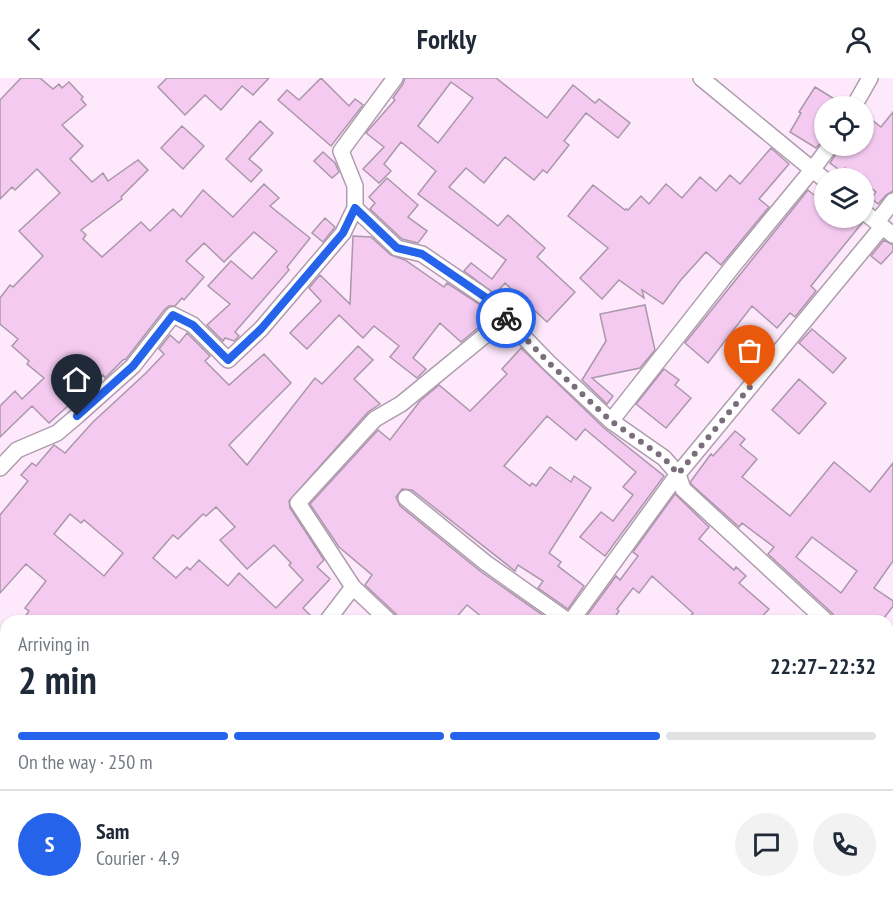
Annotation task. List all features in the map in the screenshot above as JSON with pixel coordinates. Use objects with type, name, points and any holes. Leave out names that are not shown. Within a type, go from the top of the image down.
[{"type":"street","points":[[0,468],[17,450],[57,433],[77,416],[133,366],[173,315],[193,325],[228,360],[261,329],[343,233],[355,208],[355,186],[341,151],[395,78]]},
{"type":"street","points":[[701,78],[812,170]]},
{"type":"street","points":[[860,96],[870,78]]},
{"type":"street","points":[[611,421],[822,156]]},
{"type":"street","points":[[573,615],[678,474],[884,228],[893,201]]},
{"type":"street","points":[[355,208],[397,248],[422,254],[485,297],[548,362],[611,421],[664,458],[678,474],[683,489],[820,615]]},
{"type":"street","points":[[383,615],[353,588],[298,503],[375,418],[401,404],[506,318]]},
{"type":"street","points":[[406,498],[486,563],[560,615]]},
{"type":"street","points":[[332,615],[353,588]]},
{"type":"building","points":[[21,78],[40,78],[53,89],[59,84],[62,88],[69,82],[83,97],[81,99],[86,105],[62,125],[83,146],[70,159],[92,182],[103,173],[108,181],[138,160],[148,170],[121,197],[122,199],[81,230],[86,235],[83,239],[102,257],[141,222],[150,231],[173,209],[181,217],[203,190],[233,217],[264,184],[279,198],[270,206],[310,238],[287,267],[289,270],[235,332],[239,336],[234,341],[225,338],[223,341],[207,325],[230,304],[208,286],[231,261],[252,279],[277,251],[254,232],[224,262],[204,243],[186,261],[204,277],[184,300],[182,298],[175,306],[165,309],[126,359],[105,378],[103,375],[90,389],[88,388],[49,423],[32,406],[0,437],[0,406],[15,391],[22,399],[44,378],[27,364],[29,361],[12,346],[18,339],[0,324],[0,298],[10,285],[13,287],[43,256],[19,231],[60,193],[37,169],[15,190],[12,187],[0,199],[0,100]]},
{"type":"building","points":[[167,78],[269,78],[253,95],[242,86],[221,110],[205,95],[185,115],[158,87]]},
{"type":"building","points":[[321,78],[349,106],[355,99],[363,105],[331,146],[278,100],[287,90],[299,100]]},
{"type":"building","points":[[405,78],[496,78],[547,118],[573,85],[595,103],[599,99],[630,123],[618,138],[586,113],[564,141],[569,145],[547,173],[543,170],[534,180],[505,157],[484,183],[466,168],[449,187],[498,226],[508,215],[545,248],[537,257],[575,292],[547,322],[505,283],[495,294],[464,271],[471,263],[492,279],[506,260],[418,194],[436,171],[401,142],[384,164],[391,171],[379,183],[363,169],[384,147],[366,133],[395,100],[393,98]],"holes":[[[451,82],[473,98],[438,143],[418,126]]]},
{"type":"building","points":[[815,87],[830,96],[814,96],[814,147],[790,132],[801,113],[799,112]]},
{"type":"building","points":[[893,112],[893,191],[878,204],[874,201],[876,192],[874,190],[874,168],[837,168],[830,163],[835,156],[874,156],[874,122],[881,127]]},
{"type":"building","points":[[260,121],[273,133],[249,159],[262,170],[251,182],[226,159]]},
{"type":"building","points":[[182,126],[204,146],[183,169],[161,148]]},
{"type":"building","points":[[771,148],[789,164],[759,199],[769,207],[721,265],[706,252],[663,304],[642,290],[644,298],[619,280],[602,299],[580,278],[608,248],[568,216],[593,185],[628,210],[641,196],[649,204],[666,184],[682,198],[700,177],[716,191],[730,175],[740,184]]},
{"type":"building","points":[[323,152],[335,163],[339,172],[332,178],[314,161]]},
{"type":"building","points":[[387,178],[418,205],[408,217],[427,231],[418,243],[402,239],[370,209],[375,203],[369,197]]},
{"type":"building","points":[[808,190],[814,195],[814,228],[858,228],[811,286],[816,291],[795,317],[790,313],[777,328],[752,306],[708,363],[685,343]]},
{"type":"building","points":[[325,218],[335,227],[323,242],[312,233]]},
{"type":"building","points":[[353,236],[371,237],[391,255],[405,260],[444,287],[447,283],[479,304],[491,317],[461,342],[440,323],[413,358],[426,369],[417,378],[390,357],[399,346],[374,326],[363,338],[339,315],[307,349],[290,333],[321,301],[309,288],[320,275],[350,304]]},
{"type":"building","points":[[884,240],[893,245],[893,251],[881,264],[871,256]]},
{"type":"building","points":[[645,305],[655,350],[640,368],[592,378],[613,396],[607,404],[582,380],[606,341],[600,314]]},
{"type":"building","points":[[812,329],[846,358],[833,373],[799,343]]},
{"type":"building","points":[[187,333],[210,356],[205,361],[229,385],[264,354],[291,383],[229,445],[247,465],[315,378],[322,384],[358,346],[373,360],[354,379],[380,404],[368,412],[289,501],[290,508],[324,560],[317,567],[330,579],[303,608],[310,615],[26,615],[29,611],[25,608],[46,581],[26,564],[0,593],[0,515],[28,481],[21,475],[32,463],[36,466],[54,445],[65,453],[93,422],[164,354],[159,349],[170,335],[179,343]],"holes":[[[216,507],[235,527],[220,540],[247,569],[274,545],[303,580],[276,608],[239,573],[228,586],[199,560],[190,570],[187,567],[176,578],[153,558],[173,535],[178,539],[203,514],[206,516]],[[70,514],[81,523],[84,520],[123,553],[104,576],[54,534]]]},
{"type":"building","points":[[521,348],[604,428],[664,476],[605,556],[580,537],[601,512],[613,521],[633,495],[623,487],[636,472],[585,429],[576,440],[547,416],[504,466],[530,486],[532,483],[536,486],[550,467],[571,482],[574,476],[591,488],[549,553],[561,562],[558,566],[584,586],[568,609],[538,588],[543,581],[518,565],[515,571],[412,490],[402,489],[396,497],[400,506],[480,571],[542,615],[480,615],[467,605],[458,615],[396,615],[365,585],[372,575],[339,547],[310,504],[378,430],[390,440],[420,401],[439,385],[470,411],[507,374],[502,369]]},
{"type":"building","points":[[664,369],[679,380],[675,385],[691,398],[666,428],[636,404]]},
{"type":"building","points":[[799,379],[826,403],[799,434],[772,410]]},
{"type":"building","points":[[735,431],[745,439],[740,445],[757,459],[742,477],[790,516],[834,462],[870,492],[893,463],[893,561],[874,588],[893,601],[893,606],[886,615],[833,615],[768,554],[774,547],[742,523],[739,527],[691,484],[711,454],[713,456]],"holes":[[[812,537],[857,571],[841,593],[796,557]]]},
{"type":"building","points":[[675,494],[709,527],[699,539],[734,570],[736,567],[746,576],[739,583],[769,609],[764,615],[691,615],[693,613],[652,576],[639,593],[633,588],[617,609],[619,611],[616,615],[587,615],[616,576],[620,580],[638,556],[633,552]]},
{"type":"way so far","points":[[506,318],[548,362],[611,421],[664,458],[678,474],[750,387]]},
{"type":"route","points":[[77,416],[133,366],[173,315],[193,325],[228,360],[261,329],[343,233],[355,208],[397,248],[422,254],[485,297],[506,318]]}]
